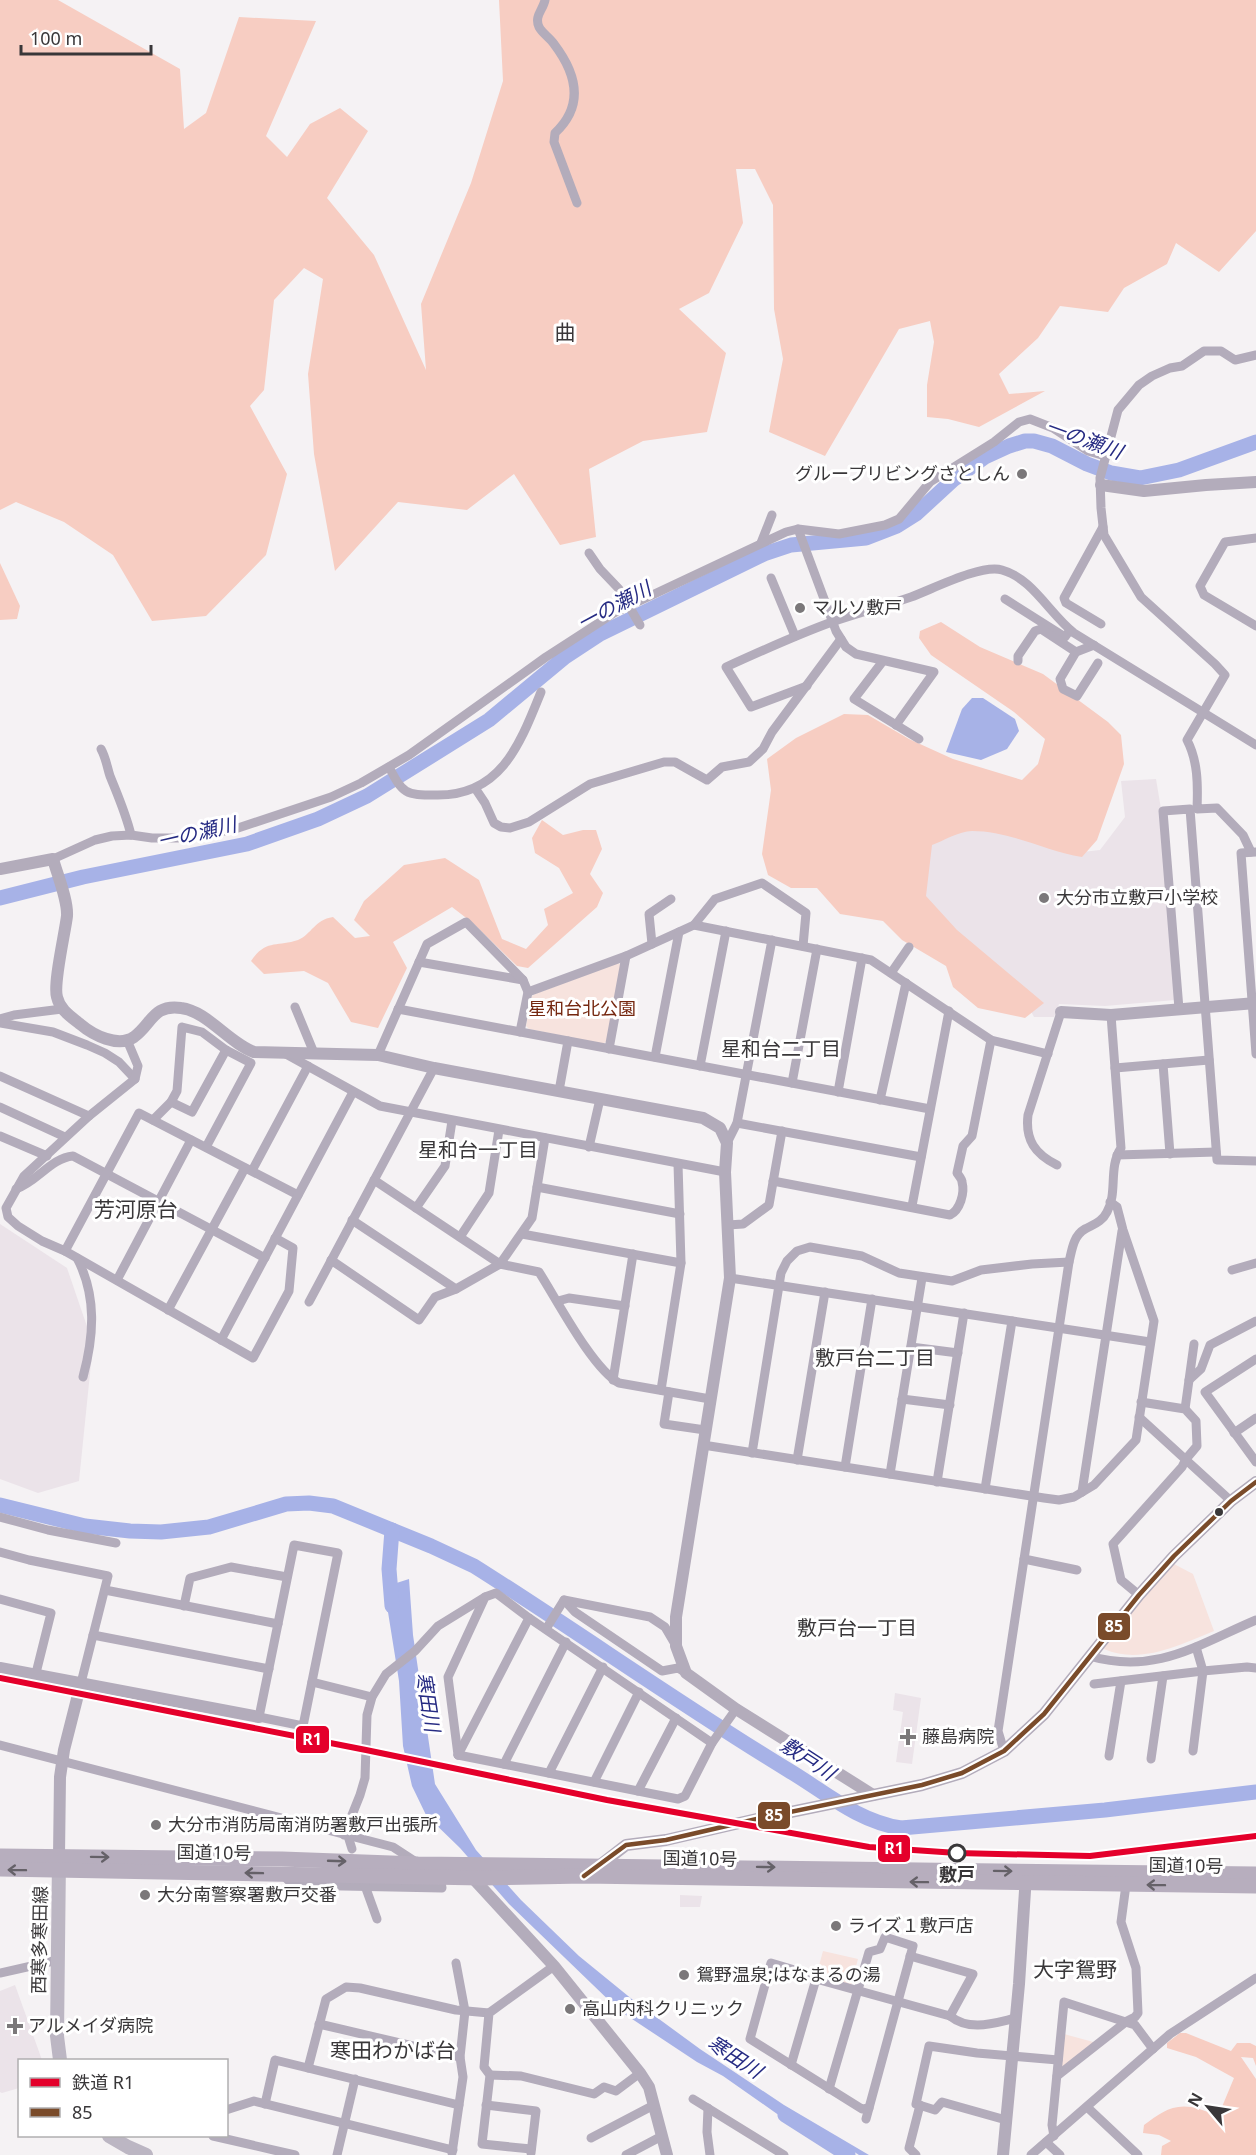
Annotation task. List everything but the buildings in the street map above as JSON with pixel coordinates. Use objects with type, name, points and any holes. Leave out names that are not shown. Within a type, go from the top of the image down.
[{"type":"highway","name":"国道10号","points":[[0,1856],[59,1863],[439,1870],[469,1871],[511,1877],[601,1865],[1026,1877],[1126,1885],[1256,1886]]},
{"type":"highway","name":"国道10号","points":[[0,1869],[59,1863]]},
{"type":"highway","name":"国道10号","points":[[282,1866],[418,1864],[439,1870],[469,1871],[498,1864],[584,1876],[1026,1877],[1256,1874]]},
{"type":"main road","name":"西寒多寒田線","points":[[59,1863],[57,2037],[60,2059]]},
{"type":"main road","points":[[111,2137],[146,2155]]},
{"type":"street","points":[[545,0],[537,17],[539,27],[566,60],[574,82],[575,96],[572,106],[562,126],[555,133],[554,141],[577,203]]},
{"type":"street","points":[[1256,355],[1235,360],[1221,351],[1204,351],[1182,366],[1170,368],[1139,385],[1118,410],[1100,481],[1104,535],[1142,597],[1225,675],[1187,740],[1193,751],[1196,766],[1197,809],[1217,808],[1243,834],[1254,852],[1241,853],[1252,950],[1256,1054]]},
{"type":"street","points":[[0,869],[54,863],[95,840],[112,836],[177,838],[238,828],[331,797],[391,770],[570,641],[614,613],[632,607],[761,543],[799,532],[839,534],[885,525],[900,519],[930,482],[994,442],[1019,422],[1030,419],[1053,428],[1104,459]]},
{"type":"street","points":[[1100,481],[1144,491],[1206,484],[1256,482]]},
{"type":"street","points":[[761,543],[772,515]]},
{"type":"street","points":[[1101,624],[1066,603],[1064,598],[1103,527]]},
{"type":"street","points":[[799,532],[832,622],[846,647],[856,654],[934,672],[896,725]]},
{"type":"street","points":[[1256,538],[1226,542],[1200,586],[1204,595],[1256,626]]},
{"type":"street","points":[[589,553],[619,589],[640,623]]},
{"type":"street","points":[[807,686],[751,707],[726,667],[832,622],[909,598],[983,569],[1000,569],[1025,580],[1070,630],[1256,745]]},
{"type":"street","points":[[771,578],[795,636]]},
{"type":"street","points":[[1005,599],[1065,637],[1070,630]]},
{"type":"street","points":[[1018,661],[1018,656],[1035,631],[1041,629],[1076,652]]},
{"type":"street","points":[[475,788],[494,823],[510,828],[529,822],[590,784],[664,762],[675,762],[707,780],[722,767],[749,762],[757,756],[772,732],[841,639]]},
{"type":"street","points":[[1094,645],[1076,652],[1060,679],[1063,688],[1077,696],[1098,663]]},
{"type":"street","points":[[883,661],[854,699],[919,739]]},
{"type":"street","points":[[391,770],[399,787],[415,794],[445,795],[475,788],[491,779],[506,765],[541,693]]},
{"type":"street","points":[[101,748],[126,814],[131,835]]},
{"type":"street","points":[[1179,1009],[1163,811],[1190,809],[1217,1160],[1256,1161]]},
{"type":"street","points":[[54,863],[67,913],[56,995],[62,1009],[86,1029],[110,1041],[127,1040],[135,1036],[153,1016],[165,1008],[183,1008],[200,1015],[251,1057]]},
{"type":"street","points":[[528,992],[626,956],[679,932],[694,925],[715,899],[762,883],[806,913],[803,946]]},
{"type":"street","points":[[652,944],[650,914],[671,899]]},
{"type":"street","points":[[378,1055],[427,944],[466,922],[523,980],[528,992],[520,1032]]},
{"type":"street","points":[[694,925],[871,960],[991,1040],[1048,1054]]},
{"type":"street","points":[[700,1066],[726,931]]},
{"type":"street","points":[[656,1058],[679,932]]},
{"type":"street","points":[[676,1646],[676,1617],[730,1278],[725,1172],[727,1143],[737,1123],[772,940]]},
{"type":"street","points":[[891,973],[909,947]]},
{"type":"street","points":[[792,1083],[817,949]]},
{"type":"street","points":[[609,1049],[626,956]]},
{"type":"street","points":[[838,1092],[862,958]]},
{"type":"street","points":[[419,962],[523,980]]},
{"type":"street","points":[[880,1100],[906,983]]},
{"type":"street","points":[[1057,1165],[1045,1158],[1034,1146],[1026,1129],[1028,1115],[1061,1011],[1111,1015],[1254,1003]]},
{"type":"street","points":[[296,1007],[314,1053]]},
{"type":"street","points":[[0,1021],[14,1015],[62,1009]]},
{"type":"street","points":[[398,1009],[930,1109]]},
{"type":"street","points":[[912,1206],[949,1011]]},
{"type":"street","points":[[1004,1751],[998,1731],[1069,1262],[1074,1241],[1085,1229],[1095,1226],[1102,1220],[1108,1211],[1113,1164],[1121,1148],[1111,1015]]},
{"type":"street","points":[[0,1021],[52,1032],[105,1053],[119,1062],[135,1078]]},
{"type":"street","points":[[153,1120],[171,1102],[177,1091],[182,1027],[202,1032],[226,1050],[251,1057],[314,1053],[378,1055],[434,1068],[703,1118],[720,1128],[727,1143]]},
{"type":"street","points":[[127,1040],[138,1066],[135,1078],[65,1137],[24,1176],[6,1208],[8,1217],[18,1226],[42,1240],[253,1358],[289,1291],[293,1248],[275,1238]]},
{"type":"street","points":[[773,1181],[950,1215],[956,1212],[960,1205],[963,1183],[957,1173],[963,1146],[972,1136],[991,1040]]},
{"type":"street","points":[[559,1091],[568,1041]]},
{"type":"street","points":[[171,1102],[192,1112],[226,1050]]},
{"type":"street","points":[[286,1054],[380,1106],[725,1172]]},
{"type":"street","points":[[206,1148],[251,1057]]},
{"type":"street","points":[[1115,1068],[1209,1059]]},
{"type":"street","points":[[1163,1064],[1170,1154]]},
{"type":"street","points":[[168,1310],[308,1066]]},
{"type":"street","points":[[309,1302],[434,1068]]},
{"type":"street","points":[[0,1076],[89,1116]]},
{"type":"street","points":[[221,1340],[353,1092]]},
{"type":"street","points":[[589,1147],[600,1099]]},
{"type":"street","points":[[0,1107],[65,1137]]},
{"type":"street","points":[[65,1251],[139,1113],[206,1148],[250,1167],[298,1195]]},
{"type":"street","points":[[416,1208],[445,1166],[452,1121]]},
{"type":"street","points":[[737,1123],[921,1157]]},
{"type":"street","points":[[460,1237],[489,1193],[499,1130]]},
{"type":"street","points":[[728,1225],[743,1224],[769,1205],[782,1131]]},
{"type":"street","points":[[0,1136],[47,1156]]},
{"type":"street","points":[[331,1260],[419,1320],[435,1297],[456,1289],[500,1264],[522,1234],[532,1218],[545,1138]]},
{"type":"street","points":[[117,1280],[191,1140]]},
{"type":"street","points":[[1117,1155],[1216,1152]]},
{"type":"street","points":[[16,1190],[26,1186],[64,1157],[73,1156],[264,1258]]},
{"type":"street","points":[[678,1164],[681,1263],[665,1391],[664,1424],[705,1430]]},
{"type":"street","points":[[374,1180],[500,1264],[539,1272],[596,1363],[613,1380],[710,1399]]},
{"type":"street","points":[[537,1187],[680,1214]]},
{"type":"street","points":[[703,1445],[1034,1497],[1059,1500],[1074,1497],[1094,1485],[1136,1440],[1154,1321],[1117,1207],[1110,1202]]},
{"type":"street","points":[[352,1220],[456,1289]]},
{"type":"street","points":[[1082,1492],[1123,1230]]},
{"type":"street","points":[[522,1234],[681,1263]]},
{"type":"street","points":[[752,1453],[779,1285],[787,1260],[797,1251],[810,1247],[862,1256],[889,1270],[922,1278],[952,1281],[981,1270],[1069,1262]]},
{"type":"street","points":[[613,1380],[633,1254]]},
{"type":"street","points":[[77,1258],[86,1275],[93,1327],[91,1348],[83,1377]]},
{"type":"street","points":[[1232,1270],[1256,1263]]},
{"type":"street","points":[[730,1278],[1150,1342]]},
{"type":"street","points":[[890,1474],[922,1278]]},
{"type":"street","points":[[797,1460],[825,1292]]},
{"type":"street","points":[[558,1301],[569,1298],[625,1306]]},
{"type":"street","points":[[845,1467],[872,1299]]},
{"type":"street","points":[[937,1482],[964,1313]]},
{"type":"street","points":[[985,1489],[1012,1320]]},
{"type":"street","points":[[1189,1380],[1201,1370],[1210,1344],[1256,1322]]},
{"type":"street","points":[[1185,1409],[1194,1344]]},
{"type":"street","points":[[911,1347],[958,1353]]},
{"type":"street","points":[[1256,1359],[1205,1392],[1256,1462]]},
{"type":"street","points":[[902,1399],[950,1405]]},
{"type":"street","points":[[1139,1595],[1121,1580],[1113,1544],[1182,1467],[1197,1446],[1196,1421],[1185,1409],[1141,1402]]},
{"type":"street","points":[[1139,1417],[1232,1500]]},
{"type":"street","points":[[1234,1432],[1256,1418]]},
{"type":"street","points":[[584,1876],[626,1845],[666,1840],[922,1785],[962,1773],[1004,1751],[1044,1714],[1139,1595],[1174,1556],[1232,1500],[1256,1482]]},
{"type":"street","points":[[0,1516],[48,1530],[116,1543]]},
{"type":"street","points":[[0,1668],[36,1673],[303,1726],[338,1553],[294,1545],[259,1716]]},
{"type":"street","points":[[0,1551],[29,1560],[108,1576],[62,1761],[59,1863]]},
{"type":"street","points":[[1024,1559],[1077,1570]]},
{"type":"street","points":[[184,1606],[190,1578],[231,1567],[287,1577]]},
{"type":"street","points":[[105,1590],[278,1624]]},
{"type":"street","points":[[352,1849],[346,1835],[365,1778],[367,1716],[372,1697],[386,1674],[415,1651],[438,1626],[485,1597],[496,1593],[529,1618],[548,1626],[675,1718],[714,1739]]},
{"type":"street","points":[[458,1755],[448,1677],[485,1597]]},
{"type":"street","points":[[0,1599],[51,1613],[36,1673]]},
{"type":"street","points":[[562,1604],[650,1617],[665,1627],[676,1646],[686,1673]]},
{"type":"street","points":[[548,1626],[562,1604]]},
{"type":"street","points":[[562,1604],[662,1671],[678,1668],[733,1712],[873,1795]]},
{"type":"street","points":[[458,1755],[529,1618]]},
{"type":"street","points":[[1089,1656],[1131,1663],[1151,1662],[1169,1658],[1256,1620]]},
{"type":"street","points":[[93,1635],[269,1670]]},
{"type":"street","points":[[504,1764],[566,1641]]},
{"type":"street","points":[[1193,1751],[1203,1671],[1196,1647]]},
{"type":"street","points":[[549,1773],[603,1667]]},
{"type":"street","points":[[1094,1684],[1203,1671],[1256,1668]]},
{"type":"street","points":[[1151,1759],[1163,1676]]},
{"type":"street","points":[[1109,1756],[1121,1681]]},
{"type":"street","points":[[312,1682],[372,1697]]},
{"type":"street","points":[[594,1782],[639,1692]]},
{"type":"street","points":[[458,1755],[678,1799],[685,1796],[714,1739],[733,1712]]},
{"type":"street","points":[[638,1791],[675,1718]]},
{"type":"street","points":[[0,1745],[393,1847],[418,1864]]},
{"type":"street","points":[[282,1866],[293,1885],[442,1888],[439,1870]]},
{"type":"street","points":[[469,1871],[554,1966],[640,2073],[649,2087],[667,2155]]},
{"type":"street","points":[[1003,2155],[1026,1877]]},
{"type":"street","points":[[365,1885],[377,1919]]},
{"type":"street","points":[[1057,2076],[1127,2021],[1136,2017],[1138,2007],[1136,1968],[1121,1922],[1126,1885]]},
{"type":"street","points":[[829,2089],[869,1952],[880,1949],[885,1937],[913,1946],[866,2119]]},
{"type":"street","points":[[910,1956],[973,1974],[950,2016]]},
{"type":"street","points":[[0,1973],[58,1960]]},
{"type":"street","points":[[228,2109],[254,2101],[452,2152],[463,2078],[459,2057],[465,2011],[456,1963]]},
{"type":"street","points":[[869,2108],[862,2109],[750,2039],[771,1963],[808,1974],[816,1979],[950,2016],[961,2023],[972,2026],[1016,2018]]},
{"type":"street","points":[[308,2068],[326,1999],[346,1987],[374,1989],[465,2011],[489,2013],[554,1966]]},
{"type":"street","points":[[1031,2155],[1180,2026],[1256,1978]]},
{"type":"street","points":[[791,2065],[816,1979]]},
{"type":"street","points":[[1060,2155],[1050,2139],[1064,2002],[1135,2025],[1153,2049]]},
{"type":"street","points":[[486,2105],[536,2111],[531,2152],[482,2144],[486,2105],[490,2075],[484,2067],[489,2013]]},
{"type":"street","points":[[319,2024],[459,2057]]},
{"type":"street","points":[[1006,2120],[942,2102],[935,2110],[916,2104],[929,2046],[977,2054],[1058,2060]]},
{"type":"street","points":[[265,2104],[275,2060],[459,2105]]},
{"type":"street","points":[[490,2075],[521,2076],[594,2094],[604,2087],[616,2091],[640,2073]]},
{"type":"street","points":[[336,2155],[355,2079]]},
{"type":"street","points":[[693,2099],[784,2155]]},
{"type":"street","points":[[591,2138],[654,2105]]},
{"type":"street","points":[[916,2155],[909,2148],[920,2105]]},
{"type":"street","points":[[1087,2107],[1138,2155]]},
{"type":"street","points":[[708,2108],[707,2132],[710,2155]]},
{"type":"street","points":[[626,2155],[662,2136]]},
{"type":"street","points":[[217,2137],[295,2155]]},
{"type":"street","points":[[763,2155],[768,2145]]},
{"type":"shaded area","points":[[0,0],[58,0],[180,69],[184,129],[206,113],[239,17],[316,21],[266,136],[287,157],[310,124],[340,108],[368,131],[327,198],[374,255],[426,370],[421,304],[471,183],[503,81],[499,0],[1256,0],[1256,231],[1219,272],[1176,243],[1167,264],[1124,288],[1108,312],[1060,306],[1038,338],[999,374],[1009,394],[1045,391],[979,427],[948,419],[927,417],[927,385],[934,342],[930,321],[899,329],[825,456],[769,432],[783,359],[774,309],[773,205],[755,169],[736,169],[743,223],[709,293],[679,309],[726,353],[707,432],[643,441],[589,469],[596,537],[560,545],[514,474],[467,510],[398,502],[335,571],[314,454],[308,374],[323,279],[304,268],[274,300],[264,390],[250,406],[287,474],[266,555],[206,616],[152,621],[113,555],[64,522],[16,502],[0,510]]},
{"type":"shaded area","points":[[0,563],[20,606],[17,619],[0,620]]},
{"type":"shaded area","points":[[941,622],[980,647],[1043,674],[1108,722],[1121,735],[1124,764],[1097,840],[1082,857],[986,832],[962,833],[932,845],[926,896],[957,930],[1044,1003],[1025,1018],[978,1008],[953,987],[946,966],[902,940],[883,921],[840,914],[817,888],[791,888],[768,875],[762,854],[771,790],[767,759],[796,738],[844,714],[868,715],[909,739],[953,759],[1022,780],[1038,764],[1045,739],[1014,712],[931,655],[919,638],[920,631]]},
{"type":"shaded area","name":"大分市立敷戸小学校","points":[[1156,779],[1161,809],[1175,1000],[1105,1006],[1059,1004],[1054,1017],[1034,1017],[1025,1000],[920,893],[925,849],[963,822],[1074,853],[1100,850],[1125,817],[1121,781]]},
{"type":"shaded area","points":[[542,820],[563,835],[583,830],[596,830],[602,849],[590,874],[603,893],[597,907],[528,968],[517,966],[474,924],[452,907],[393,942],[407,968],[378,1028],[351,1022],[328,983],[304,971],[264,974],[251,961],[262,949],[298,940],[321,921],[333,917],[355,938],[370,936],[354,920],[364,901],[404,865],[445,858],[479,880],[502,939],[526,949],[548,925],[544,909],[573,893],[559,868],[535,853],[532,838]]},
{"type":"shaded area","points":[[0,1224],[67,1268],[93,1344],[79,1481],[38,1493],[0,1479]]},
{"type":"shaded area","name":"藤島病院","points":[[895,1693],[921,1698],[912,1764],[896,1762],[903,1712],[893,1710]]},
{"type":"shaded area","points":[[680,1895],[702,1896],[700,1907],[680,1907]]},
{"type":"shaded area","name":"アルメイダ病院","points":[[15,1985],[42,2059],[18,2059],[18,2088],[2,2093],[0,2092],[0,1991]]},
{"type":"shaded area","points":[[1180,2033],[1186,2033],[1231,2051],[1237,2043],[1250,2043],[1256,2046],[1256,2066],[1253,2058],[1241,2057],[1256,2079],[1256,2155],[1161,2155],[1162,2146],[1171,2141],[1159,2135],[1143,2133],[1144,2125],[1171,2108],[1184,2106],[1219,2114],[1234,2078],[1196,2057],[1167,2048],[1167,2043]]},
{"type":"green space","name":"星和台北公園","points":[[618,963],[621,965],[607,1041],[603,1044],[529,1029],[526,1026],[532,996]]},
{"type":"green space","points":[[1174,1564],[1193,1574],[1214,1631],[1174,1647],[1146,1654],[1132,1655],[1104,1649],[1105,1642]]},
{"type":"green space","points":[[823,1951],[858,1959],[851,1985],[817,1973]]},
{"type":"green space","points":[[1064,2034],[1097,2043],[1063,2069],[1061,2067]]},
{"type":"water","points":[[972,698],[983,698],[1015,719],[1019,731],[1007,749],[981,760],[946,752],[962,709]]},
{"type":"water","points":[[409,1579],[413,1635],[435,1784],[476,1850],[521,1900],[579,1956],[633,2000],[700,2049],[784,2105],[869,2155],[859,2155],[825,2133],[780,2116],[723,2076],[697,2062],[620,2011],[509,1904],[460,1848],[426,1815],[412,1786],[403,1746],[399,1681],[384,1587]]},
{"type":"waterway","name":"一の瀬川","points":[[0,898],[83,877],[247,844],[318,819],[367,796],[489,720],[565,657],[600,634],[764,554],[791,545],[866,538],[897,526],[916,514],[953,480],[985,457],[1009,446],[1034,441],[1052,446],[1087,464],[1111,473],[1140,478],[1179,470],[1256,442]]},
{"type":"waterway","name":"敷戸川","points":[[0,1505],[85,1526],[161,1532],[209,1527],[286,1504],[309,1503],[333,1506],[474,1566],[828,1796],[870,1819],[901,1828],[1105,1810],[1256,1792]]},
{"type":"waterway","name":"寒田川","points":[[392,1530],[389,1569],[392,1606]]},
{"type":"waterway","name":"寒田川","points":[[785,2115],[848,2155]]},
{"type":"rail line","name":"R1","points":[[0,1678],[607,1800],[869,1847],[957,1853],[1090,1856],[1256,1836]]},
{"type":"transit line","name":"85","points":[[584,1876],[626,1845],[666,1840],[922,1785],[962,1773],[1004,1751],[1044,1714],[1139,1595],[1174,1556],[1231,1501],[1256,1482]]},
{"type":"place","name":"グループリビングさとしん","points":[[1022,474]]},
{"type":"place","name":"マルソ敷戸","points":[[800,608]]},
{"type":"place","name":"大分市立敷戸小学校","points":[[1044,898]]},
{"type":"place","name":"藤島病院","points":[[908,1737]]},
{"type":"place","name":"大分市消防局南消防署敷戸出張所","points":[[156,1825]]},
{"type":"place","name":"敷戸","points":[[957,1853]]},
{"type":"place","name":"大分南警察署敷戸交番","points":[[145,1895]]},
{"type":"place","name":"ライズ１敷戸店","points":[[836,1926]]},
{"type":"place","name":"鴛野温泉;はなまるの湯","points":[[684,1975]]},
{"type":"place","name":"高山内科クリニック","points":[[570,2009]]},
{"type":"place","name":"アルメイダ病院","points":[[15,2026]]},
{"type":"district","name":"曲","points":[[565,333]]},
{"type":"district","name":"星和台二丁目","points":[[781,1049]]},
{"type":"district","name":"星和台一丁目","points":[[478,1150]]},
{"type":"district","name":"芳河原台","points":[[136,1210]]},
{"type":"district","name":"敷戸台二丁目","points":[[875,1358]]},
{"type":"district","name":"敷戸台一丁目","points":[[857,1628]]},
{"type":"district","name":"大字鴛野","points":[[1075,1970]]},
{"type":"district","name":"寒田わかば台","points":[[393,2051]]}]
